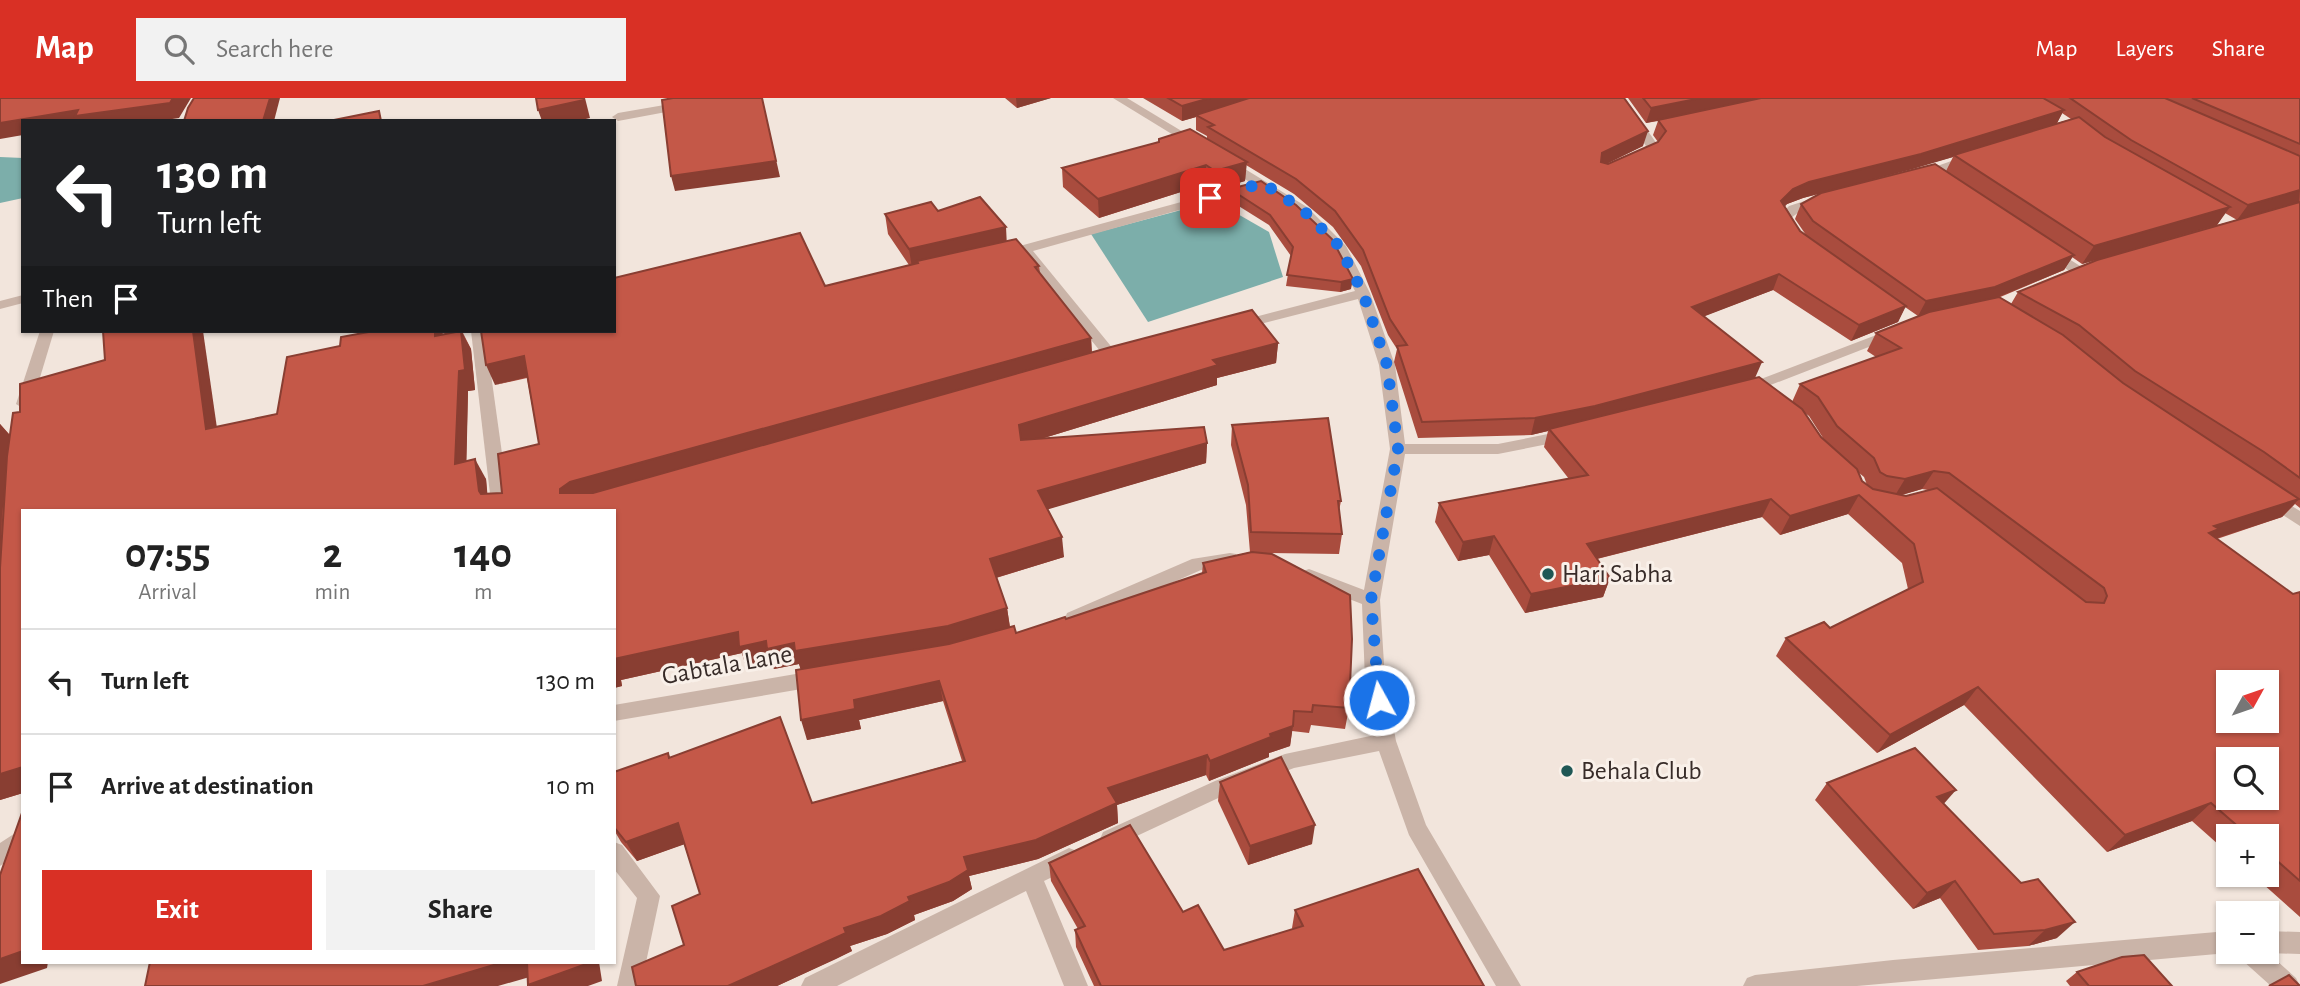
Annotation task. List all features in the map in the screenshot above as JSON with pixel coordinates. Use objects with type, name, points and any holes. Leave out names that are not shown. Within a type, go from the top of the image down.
[{"type":"street","points":[[618,117],[725,98]]},
{"type":"street","points":[[1119,98],[1180,128],[1303,210],[1339,246],[1363,293],[1387,365],[1398,449],[1371,600],[1375,680],[1386,741],[1417,828],[1509,986]]},
{"type":"street","points":[[1619,98],[1646,130],[1653,147],[1627,162]]},
{"type":"street","points":[[1906,178],[1934,174],[1981,155]]},
{"type":"street","points":[[985,259],[1026,250],[1263,183]]},
{"type":"street","points":[[1800,241],[1784,218],[1794,209],[1833,197]]},
{"type":"street","points":[[2037,243],[2081,272]]},
{"type":"street","points":[[1026,250],[1113,359]]},
{"type":"street","points":[[1218,331],[1363,293]]},
{"type":"street","points":[[0,305],[21,300]]},
{"type":"street","points":[[1729,394],[1754,387],[1902,329]]},
{"type":"street","points":[[19,427],[31,375],[46,333]]},
{"type":"street","points":[[478,333],[501,509]]},
{"type":"street","points":[[1754,387],[1773,401]]},
{"type":"street","points":[[1398,449],[1498,449],[1577,433]]},
{"type":"street","points":[[2261,493],[2300,520]]},
{"type":"street","points":[[1056,625],[1198,564],[1223,559],[1247,560]]},
{"type":"street","points":[[1289,570],[1371,600]]},
{"type":"street","name":"Gabtala Lane","points":[[616,713],[834,676]]},
{"type":"street","points":[[813,986],[1031,876],[1222,787],[1292,760],[1386,741]]},
{"type":"street","points":[[0,856],[21,838]]},
{"type":"street","points":[[616,855],[649,896],[629,986]]},
{"type":"street","points":[[1031,876],[1076,986]]},
{"type":"street","points":[[2279,942],[2300,943]]},
{"type":"street","points":[[1755,986],[1893,971],[2216,943]]},
{"type":"street","points":[[2263,964],[2288,986]]},
{"type":"water","points":[[0,157],[21,158],[21,198],[0,203]]},
{"type":"water","points":[[1215,201],[1269,232],[1283,277],[1148,322],[1091,234]]},
{"type":"building","points":[[0,98],[173,98],[170,103],[75,116],[78,110],[0,123]]},
{"type":"building","points":[[194,98],[270,98],[264,119],[185,119]]},
{"type":"building","points":[[536,98],[584,98],[584,100],[538,110]]},
{"type":"building","points":[[762,98],[776,161],[671,176],[662,100]]},
{"type":"building","points":[[1168,98],[1210,98],[1182,106]]},
{"type":"building","points":[[1249,98],[1624,98],[1648,131],[1602,153],[1601,162],[1608,164],[1658,142],[1666,131],[1658,120],[1761,98],[2043,98],[2064,110],[1921,154],[1809,182],[1793,189],[1781,201],[1800,231],[1906,306],[1859,325],[1779,274],[1692,307],[1762,362],[1595,406],[1535,418],[1422,422],[1397,346],[1407,345],[1390,319],[1363,250],[1335,211],[1296,179],[1208,127],[1214,125],[1196,115]]},
{"type":"building","points":[[1643,98],[1701,98],[1651,108]]},
{"type":"building","points":[[2070,98],[2165,98],[2300,156],[2300,190],[2248,205],[2131,140]]},
{"type":"building","points":[[2192,98],[2300,98],[2300,144]]},
{"type":"building","points":[[379,111],[381,119],[339,119]]},
{"type":"building","points":[[2079,117],[2105,137],[2230,207],[2094,246],[1954,155]]},
{"type":"building","points":[[1190,129],[1247,162],[1215,171],[1206,165],[1098,199],[1062,168],[1159,142],[1159,139]]},
{"type":"building","points":[[1935,164],[2074,255],[1995,287],[1926,301],[1813,221],[1801,204],[1821,193]]},
{"type":"building","points":[[1261,181],[1296,205],[1332,239],[1353,279],[1341,282],[1287,275],[1293,247],[1270,215],[1230,189]]},
{"type":"building","points":[[980,197],[1006,227],[909,249],[885,214],[931,202],[938,211]]},
{"type":"building","points":[[2300,202],[2300,478],[2264,452],[2135,371],[2079,325],[2018,292],[2097,260]]},
{"type":"building","points":[[800,233],[825,286],[918,263],[917,261],[1016,239],[1091,338],[570,482],[560,489],[560,493],[593,493],[1252,310],[1278,343],[1213,360],[1218,365],[1019,425],[1021,440],[1204,427],[1207,443],[1038,491],[1062,537],[990,559],[1007,608],[948,626],[795,651],[794,643],[767,649],[766,641],[739,647],[738,632],[616,659],[616,509],[21,509],[21,768],[0,774],[0,568],[7,456],[13,413],[20,412],[20,384],[105,360],[103,333],[193,333],[206,429],[277,414],[287,357],[340,346],[341,337],[363,333],[435,333],[435,336],[461,333],[465,370],[459,371],[455,464],[475,459],[481,494],[502,493],[498,454],[539,444],[524,356],[486,365],[481,333],[616,333],[616,278]]},
{"type":"building","points":[[1999,297],[2063,335],[2123,383],[2299,499],[2214,526],[2219,529],[2209,533],[2293,594],[2300,592],[2300,881],[2279,862],[2279,824],[2235,824],[2219,810],[2279,810],[2279,747],[2216,747],[2216,807],[2211,803],[2125,835],[1978,687],[1890,735],[1786,638],[1824,622],[1830,628],[1923,582],[1914,544],[1859,495],[1790,516],[1771,499],[1587,544],[1610,578],[1531,594],[1494,536],[1463,542],[1439,503],[1588,475],[1549,429],[1759,377],[1802,409],[1821,437],[1857,469],[1862,481],[1873,489],[1906,496],[1937,488],[2086,602],[2104,603],[2107,596],[2104,588],[1949,473],[1934,471],[1905,479],[1880,472],[1874,458],[1837,426],[1818,397],[1800,384],[1901,348],[1876,333],[1929,312]]},
{"type":"building","points":[[1328,418],[1341,501],[1338,501],[1342,534],[1251,532],[1248,485],[1232,425]]},
{"type":"building","points":[[1252,552],[1272,554],[1350,595],[1352,639],[1349,708],[1313,705],[1312,712],[1294,711],[1293,726],[1270,734],[1271,737],[1210,761],[1207,755],[1108,788],[1117,803],[1036,840],[964,857],[968,870],[949,882],[908,897],[910,901],[881,916],[844,928],[846,933],[728,986],[636,986],[632,967],[684,945],[672,906],[700,894],[678,823],[626,842],[616,830],[616,771],[668,753],[669,758],[780,717],[812,803],[965,761],[939,681],[854,700],[855,709],[801,720],[796,670],[949,644],[1014,626],[1016,633],[1206,572],[1203,563]]},
{"type":"building","points":[[1915,748],[1956,790],[1937,797],[2021,883],[2038,879],[2075,922],[2045,930],[1994,934],[1955,881],[1927,893],[1827,783]]},
{"type":"building","points":[[1281,757],[1315,825],[1250,846],[1220,782]]},
{"type":"building","points":[[21,816],[21,952],[0,959],[0,875]]},
{"type":"building","points":[[1130,825],[1183,912],[1198,905],[1224,950],[1303,926],[1295,910],[1418,869],[1484,986],[1101,986],[1075,930],[1085,926],[1049,863]]},
{"type":"building","points":[[2144,955],[2172,986],[2089,986],[2077,972],[2122,957]]},
{"type":"building","points":[[150,964],[497,964],[423,986],[145,986]]},
{"type":"building","points":[[527,964],[586,964],[528,985]]},
{"type":"building","points":[[2289,975],[2300,986],[2269,986]]},
{"type":"place","name":"Hari Sabha","points":[[1548,574]]},
{"type":"place","name":"Behala Club","points":[[1567,771]]},
{"type":"route","points":[[1210,198],[1263,183],[1303,210],[1339,246],[1363,293],[1387,365],[1398,449],[1371,600],[1375,680],[1379,700]]}]
